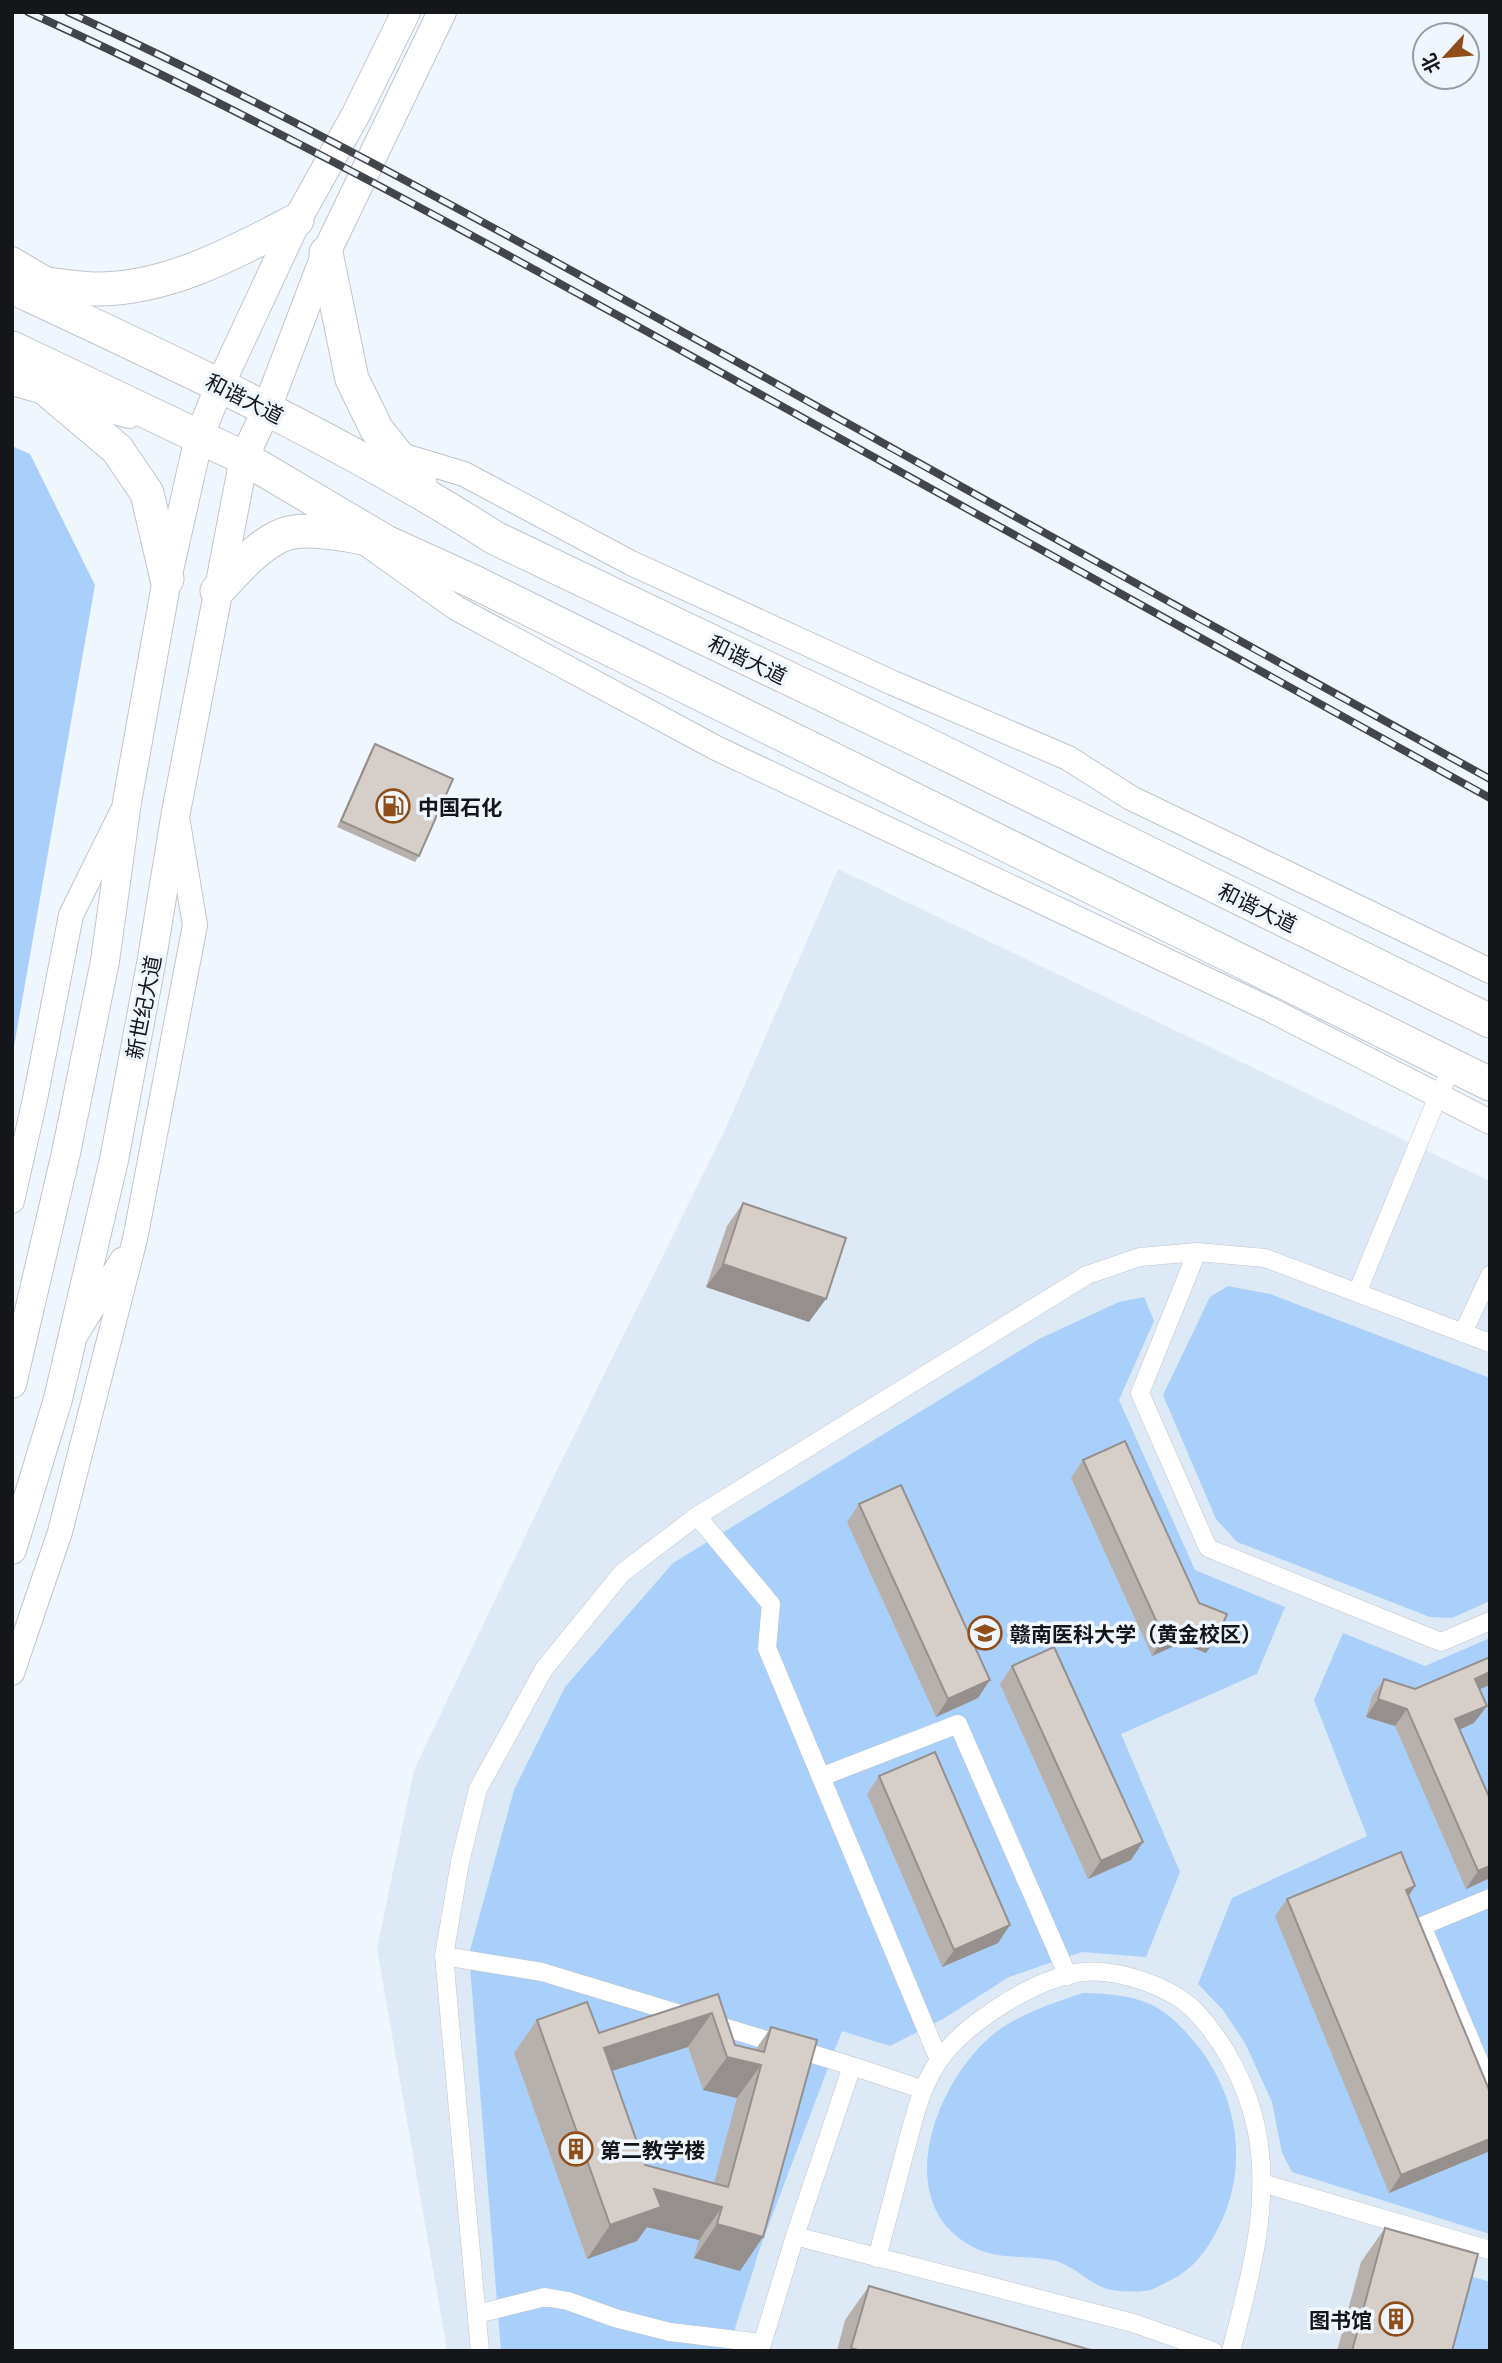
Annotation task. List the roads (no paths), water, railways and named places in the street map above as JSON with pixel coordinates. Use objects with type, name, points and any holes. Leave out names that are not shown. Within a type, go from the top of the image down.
[{"type":"highway","points":[[12,280],[100,289],[157,281],[217,261],[297,220]]},
{"type":"highway","points":[[326,253],[352,379],[377,430],[430,496]]},
{"type":"highway","name":"和谐大道","points":[[12,287],[267,408],[430,496],[495,538],[924,743],[1490,1021]]},
{"type":"highway","points":[[12,348],[244,458],[371,540],[476,583],[1490,1084]]},
{"type":"highway","points":[[12,361],[117,449],[147,493],[167,579]]},
{"type":"highway","points":[[217,591],[250,556],[280,535],[319,530],[371,540]]},
{"type":"main road","points":[[12,1384],[66,1153],[105,961],[127,802],[167,579],[199,437],[220,385],[297,220],[356,114],[406,12]]},
{"type":"main road","name":"新世纪大道","points":[[12,1550],[58,1399],[116,1147],[217,591],[244,458],[267,408],[326,253],[442,12]]},
{"type":"street","points":[[12,259],[220,385]]},
{"type":"street","points":[[12,383],[199,437]]},
{"type":"street","points":[[267,408],[464,474],[631,563],[893,683],[1068,758],[1131,798],[1490,971]]},
{"type":"street","points":[[371,540],[456,608],[716,748],[1269,1009],[1490,1122]]},
{"type":"street","points":[[12,1201],[71,915],[127,802]]},
{"type":"street","points":[[12,1673],[60,1532],[135,1239],[195,925],[176,812]]},
{"type":"street","points":[[1357,1293],[1438,1096],[1453,1066]]},
{"type":"street","points":[[74,1336],[135,1239]]},
{"type":"street","points":[[1197,1252],[1140,1393],[1208,1549],[1441,1642],[1490,1621]]},
{"type":"street","points":[[480,2351],[444,1956],[460,1862],[478,1789],[544,1669],[622,1573],[697,1516],[1087,1275],[1140,1257],[1197,1252],[1265,1258],[1490,1343]]},
{"type":"street","points":[[1463,1333],[1490,1275]]},
{"type":"street","points":[[697,1516],[771,1604],[767,1648],[939,2060]]},
{"type":"street","points":[[821,1777],[958,1724],[1068,1976]]},
{"type":"street","points":[[1490,1898],[1422,1926],[1490,2087]]},
{"type":"street","points":[[444,1956],[542,1972],[852,2066],[922,2090]]},
{"type":"street","points":[[877,2258],[922,2090],[939,2060],[976,2021],[1015,1997],[1083,1972],[1111,1972],[1140,1979],[1194,2010],[1226,2052],[1244,2089],[1256,2127],[1262,2183],[1250,2280],[1231,2351]]},
{"type":"street","points":[[477,2314],[545,2297],[568,2301],[615,2318],[670,2332],[761,2347],[794,2236],[852,2066]]},
{"type":"street","points":[[1262,2183],[1490,2250]]},
{"type":"street","points":[[794,2236],[1133,2323],[1213,2351]]},
{"type":"railway","points":[[28,12],[209,98],[475,237],[1490,798]]},
{"type":"railway","points":[[68,12],[319,135],[484,223],[1490,779]]},
{"type":"place","name":"中国石化","points":[[393,806]]},
{"type":"place","name":"赣南医科大学（黄金校区）","points":[[985,1633]]},
{"type":"place","name":"第二教学楼","points":[[576,2149]]},
{"type":"place","name":"图书馆","points":[[1396,2319]]}]
